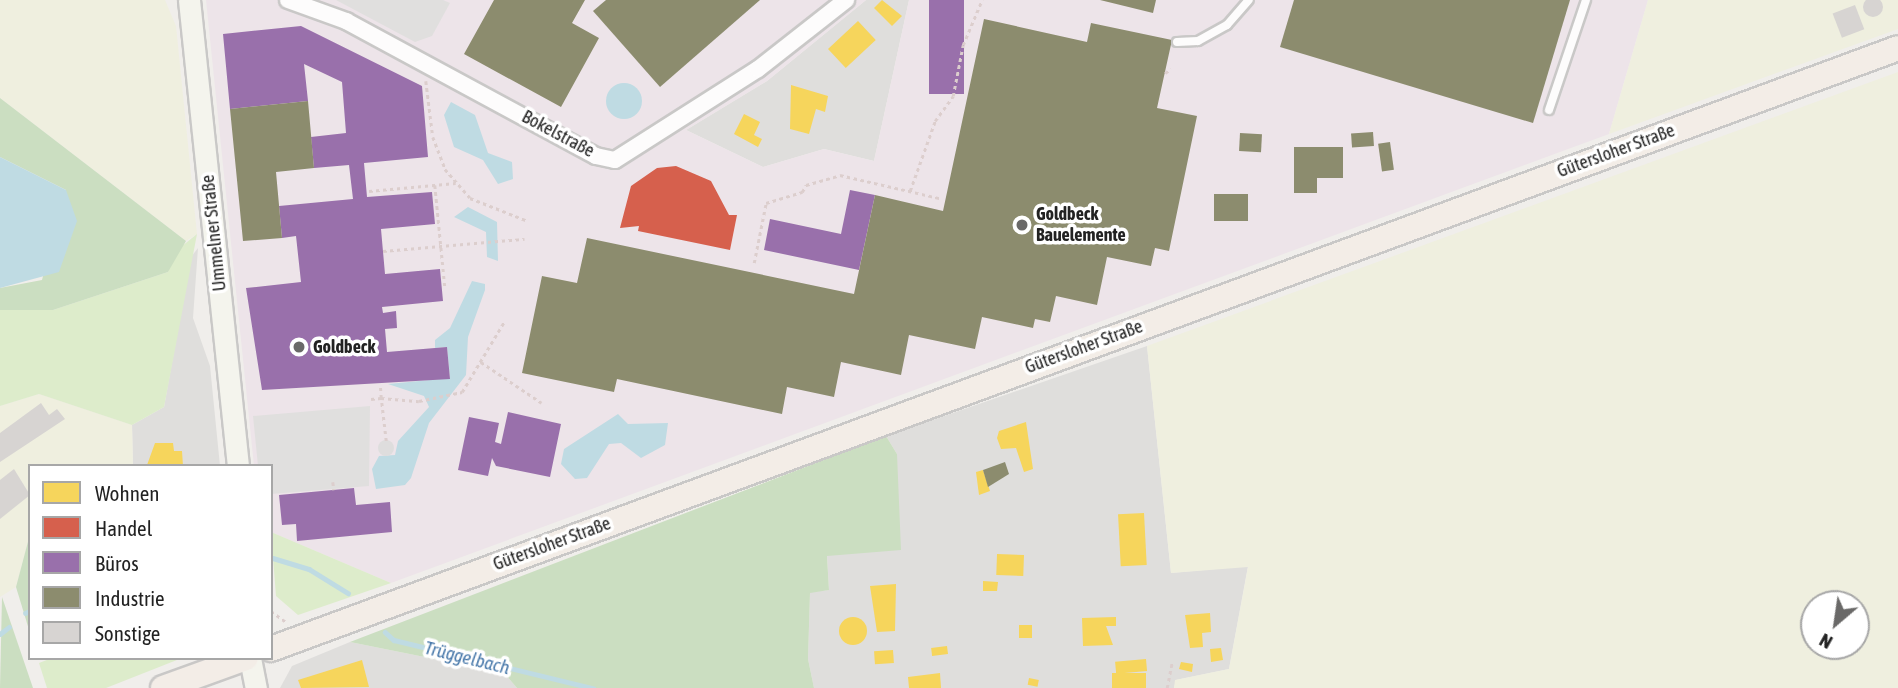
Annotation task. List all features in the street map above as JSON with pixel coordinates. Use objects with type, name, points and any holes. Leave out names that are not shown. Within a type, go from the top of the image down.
[{"type":"main road","name":"Ummelner Straße","points":[[189,0],[238,464]]},
{"type":"main road","name":"Gütersloher Straße","points":[[273,648],[1898,48]]},
{"type":"main road","points":[[163,688],[242,660]]},
{"type":"main road","points":[[249,660],[257,688]]},
{"type":"street","name":"Bokelstraße","points":[[288,0],[346,21],[596,156],[615,159],[758,69],[846,0]]},
{"type":"lane","points":[[1177,42],[1198,41],[1227,25],[1249,0]]},
{"type":"lane","points":[[1549,110],[1586,0]]},
{"type":"path","points":[[910,191],[935,121],[953,96],[962,45],[982,0]]},
{"type":"path","points":[[431,65],[426,76],[433,137],[456,183],[489,209],[528,221]]},
{"type":"path","points":[[1165,73],[1171,69]]},
{"type":"path","points":[[754,263],[766,203],[802,192],[806,185],[840,175],[939,198]]},
{"type":"path","points":[[369,191],[456,183]]},
{"type":"path","points":[[435,185],[445,288]]},
{"type":"path","points":[[383,251],[524,239]]},
{"type":"path","points":[[371,399],[419,401],[453,397],[472,384],[481,362],[504,323]]},
{"type":"path","points":[[481,362],[542,403]]},
{"type":"path","points":[[380,385],[386,441]]},
{"type":"path","points":[[333,482],[334,490]]},
{"type":"path","points":[[273,612],[296,623]]},
{"type":"path","points":[[1167,688],[1172,663]]},
{"type":"shaded area","points":[[206,0],[866,0],[767,81],[686,130],[763,167],[824,149],[874,161],[909,0],[1648,0],[1609,134],[391,583],[273,533],[273,464],[254,464]]},
{"type":"shaded area","points":[[336,0],[443,0],[450,3],[432,36],[415,42]]},
{"type":"shaded area","points":[[866,0],[909,0],[874,161],[824,149],[763,167],[686,130],[767,81]]},
{"type":"shaded area","points":[[198,248],[193,318],[210,366],[220,464],[133,464],[132,425],[164,407],[191,257]]},
{"type":"shaded area","points":[[1147,346],[1171,573],[1248,566],[1229,669],[1176,680],[1174,688],[814,688],[808,659],[810,592],[829,590],[827,555],[897,454],[886,436]]},
{"type":"shaded area","points":[[370,406],[369,486],[273,494],[273,464],[258,464],[253,416]]},
{"type":"shaded area","points":[[350,642],[504,673],[517,688],[280,688],[292,666]]},
{"type":"green space","points":[[0,0],[165,0],[176,26],[197,234],[186,241],[0,98]]},
{"type":"green space","points":[[1648,0],[1898,0],[1898,29],[1609,134]]},
{"type":"green space","points":[[1898,72],[1898,688],[1174,688],[1175,680],[1229,669],[1248,567],[1171,573],[1147,346]]},
{"type":"green space","points":[[0,98],[186,241],[168,272],[53,310],[0,310],[0,288],[42,280],[66,190],[0,157]]},
{"type":"green space","points":[[197,234],[164,407],[132,425],[39,394],[0,406],[0,310],[53,310],[168,272],[176,251]]},
{"type":"green space","points":[[39,394],[132,425],[133,464],[28,464],[28,542],[16,587],[0,597],[0,406]]},
{"type":"green space","points":[[886,436],[897,454],[901,550],[827,556],[829,590],[810,593],[808,659],[814,688],[517,688],[504,673],[350,642]]},
{"type":"green space","points":[[273,533],[391,583],[298,615],[276,596]]},
{"type":"green space","points":[[28,542],[28,626],[16,587]]},
{"type":"green space","points":[[2,597],[33,688],[0,688]]},
{"type":"green space","points":[[47,660],[177,660],[106,688],[47,688],[39,663]]},
{"type":"water","points":[[624,83],[637,88],[642,101],[637,114],[624,119],[611,114],[606,101],[611,88]]},
{"type":"water","points":[[451,102],[475,115],[488,153],[512,162],[513,179],[498,184],[483,160],[454,147],[444,115]]},
{"type":"water","points":[[0,157],[66,190],[77,221],[59,272],[0,288]]},
{"type":"water","points":[[468,207],[497,222],[498,261],[487,257],[486,232],[454,217]]},
{"type":"water","points":[[472,281],[485,284],[485,290],[468,337],[466,375],[429,423],[411,478],[405,485],[376,489],[372,469],[379,456],[395,455],[398,441],[429,407],[424,396],[388,384],[450,378],[447,347],[435,348],[435,340],[450,328]]},
{"type":"water","points":[[618,414],[628,424],[668,423],[665,445],[641,458],[621,443],[609,444],[587,478],[575,479],[561,464],[564,449]]},
{"type":"pier","points":[[383,440],[389,440],[394,448],[392,454],[383,456],[378,451],[378,445]]},
{"type":"building: Wohnen","points":[[882,0],[902,16],[892,26],[874,8]]},
{"type":"building: Wohnen","points":[[858,21],[876,40],[846,68],[828,49]]},
{"type":"building: Wohnen","points":[[791,85],[828,96],[825,112],[816,109],[809,134],[790,129]]},
{"type":"building: Wohnen","points":[[744,114],[760,122],[754,135],[762,139],[758,147],[734,134]]},
{"type":"building: Wohnen","points":[[1026,422],[1033,469],[1024,472],[1016,448],[1001,449],[997,438],[999,431]]},
{"type":"building: Wohnen","points":[[155,443],[173,443],[174,451],[182,451],[183,464],[147,464]]},
{"type":"building: Wohnen","points":[[983,470],[990,491],[979,495],[976,472]]},
{"type":"building: Wohnen","points":[[1144,513],[1147,565],[1121,566],[1118,514]]},
{"type":"building: Wohnen","points":[[997,554],[1024,555],[1023,576],[996,575]]},
{"type":"building: Wohnen","points":[[983,581],[998,582],[997,591],[983,591]]},
{"type":"building: Wohnen","points":[[896,584],[895,631],[877,632],[870,586]]},
{"type":"building: Wohnen","points":[[1210,613],[1211,632],[1202,633],[1203,647],[1190,648],[1185,615]]},
{"type":"building: Wohnen","points":[[853,617],[863,621],[867,631],[863,641],[853,645],[843,641],[839,631],[843,621]]},
{"type":"building: Wohnen","points":[[1116,617],[1116,626],[1106,626],[1113,645],[1083,646],[1082,618]]},
{"type":"building: Wohnen","points":[[1019,625],[1032,625],[1032,638],[1019,638]]},
{"type":"building: Wohnen","points":[[947,646],[948,654],[932,656],[931,648]]},
{"type":"building: Wohnen","points":[[1221,648],[1223,660],[1211,662],[1210,649]]},
{"type":"building: Wohnen","points":[[893,650],[894,663],[875,664],[874,651]]},
{"type":"building: Wohnen","points":[[1146,659],[1147,671],[1116,674],[1115,662]]},
{"type":"building: Wohnen","points":[[362,660],[369,687],[301,688],[298,680]]},
{"type":"building: Wohnen","points":[[1181,662],[1193,664],[1192,672],[1179,669]]},
{"type":"building: Wohnen","points":[[940,673],[941,688],[909,688],[908,677]]},
{"type":"building: Wohnen","points":[[1112,673],[1146,673],[1146,688],[1112,688]]},
{"type":"building: Wohnen","points":[[1029,678],[1039,680],[1037,687],[1028,685]]},
{"type":"building: Handel","points":[[676,166],[711,181],[729,215],[737,215],[730,250],[638,231],[639,226],[620,228],[631,186],[657,168]]},
{"type":"building: Büros","points":[[929,0],[964,0],[964,94],[929,94]]},
{"type":"building: Büros","points":[[301,26],[422,86],[428,157],[364,163],[367,197],[432,192],[435,224],[381,229],[385,274],[440,269],[443,301],[382,307],[383,313],[396,311],[397,328],[385,329],[387,352],[447,347],[450,379],[262,390],[246,288],[301,282],[296,236],[282,238],[279,206],[353,199],[349,165],[314,168],[311,137],[346,133],[342,82],[304,64],[308,101],[230,109],[223,34]]},
{"type":"building: Büros","points":[[850,190],[875,195],[859,270],[764,250],[770,219],[841,234]]},
{"type":"building: Büros","points":[[508,412],[561,424],[550,477],[496,466],[492,458],[488,476],[458,470],[469,417],[499,423],[495,442],[501,444]]},
{"type":"building: Büros","points":[[354,488],[356,505],[390,502],[392,532],[297,541],[296,524],[282,525],[279,495]]},
{"type":"building: Industrie","points":[[494,0],[585,0],[572,23],[599,38],[561,107],[464,54]]},
{"type":"building: Industrie","points":[[606,0],[760,0],[660,87],[593,11]]},
{"type":"building: Industrie","points":[[1100,0],[1156,0],[1153,13]]},
{"type":"building: Industrie","points":[[1294,0],[1570,0],[1533,123],[1280,47]]},
{"type":"building: Industrie","name":"Goldbeck Bauelemente","points":[[984,19],[1087,42],[1091,23],[1172,40],[1157,108],[1197,116],[1169,251],[1155,248],[1151,266],[1107,257],[1097,305],[1056,296],[1050,322],[1035,319],[1033,328],[982,317],[975,349],[909,335],[901,375],[841,362],[834,397],[787,387],[782,414],[617,379],[614,392],[522,373],[542,276],[577,283],[587,238],[854,294],[875,195],[943,211]]},
{"type":"building: Industrie","points":[[308,101],[314,168],[276,172],[282,238],[243,241],[230,109]]},
{"type":"building: Industrie","points":[[1373,132],[1374,146],[1352,148],[1351,134]]},
{"type":"building: Industrie","points":[[1240,133],[1262,134],[1261,152],[1239,151]]},
{"type":"building: Industrie","points":[[1390,142],[1394,170],[1382,171],[1378,144]]},
{"type":"building: Industrie","points":[[1294,147],[1343,147],[1343,178],[1317,178],[1317,193],[1294,193]]},
{"type":"building: Industrie","points":[[1214,194],[1248,194],[1248,221],[1214,221]]},
{"type":"building: Industrie","points":[[1005,462],[1009,474],[988,487],[983,470]]},
{"type":"building: Sonstige","points":[[1868,-1],[1878,-1],[1882,3],[1882,11],[1877,16],[1869,16],[1864,11],[1864,3]]},
{"type":"building: Sonstige","points":[[1855,5],[1864,29],[1842,38],[1833,14]]},
{"type":"building: Sonstige","points":[[41,403],[49,415],[57,409],[65,419],[0,462],[0,433]]},
{"type":"building: Sonstige","points":[[14,469],[28,492],[28,497],[0,519],[0,480]]},
{"type":"waterway","name":"Trüggelbach","points":[[273,558],[309,569],[348,593]]},
{"type":"waterway","name":"Trüggelbach","points":[[0,634],[9,627]]},
{"type":"waterway","name":"Trüggelbach","points":[[385,632],[394,640],[593,688]]},
{"type":"place","name":"Goldbeck Bauelemente","points":[[1022,225]]},
{"type":"place","name":"Goldbeck","points":[[299,347]]}]
